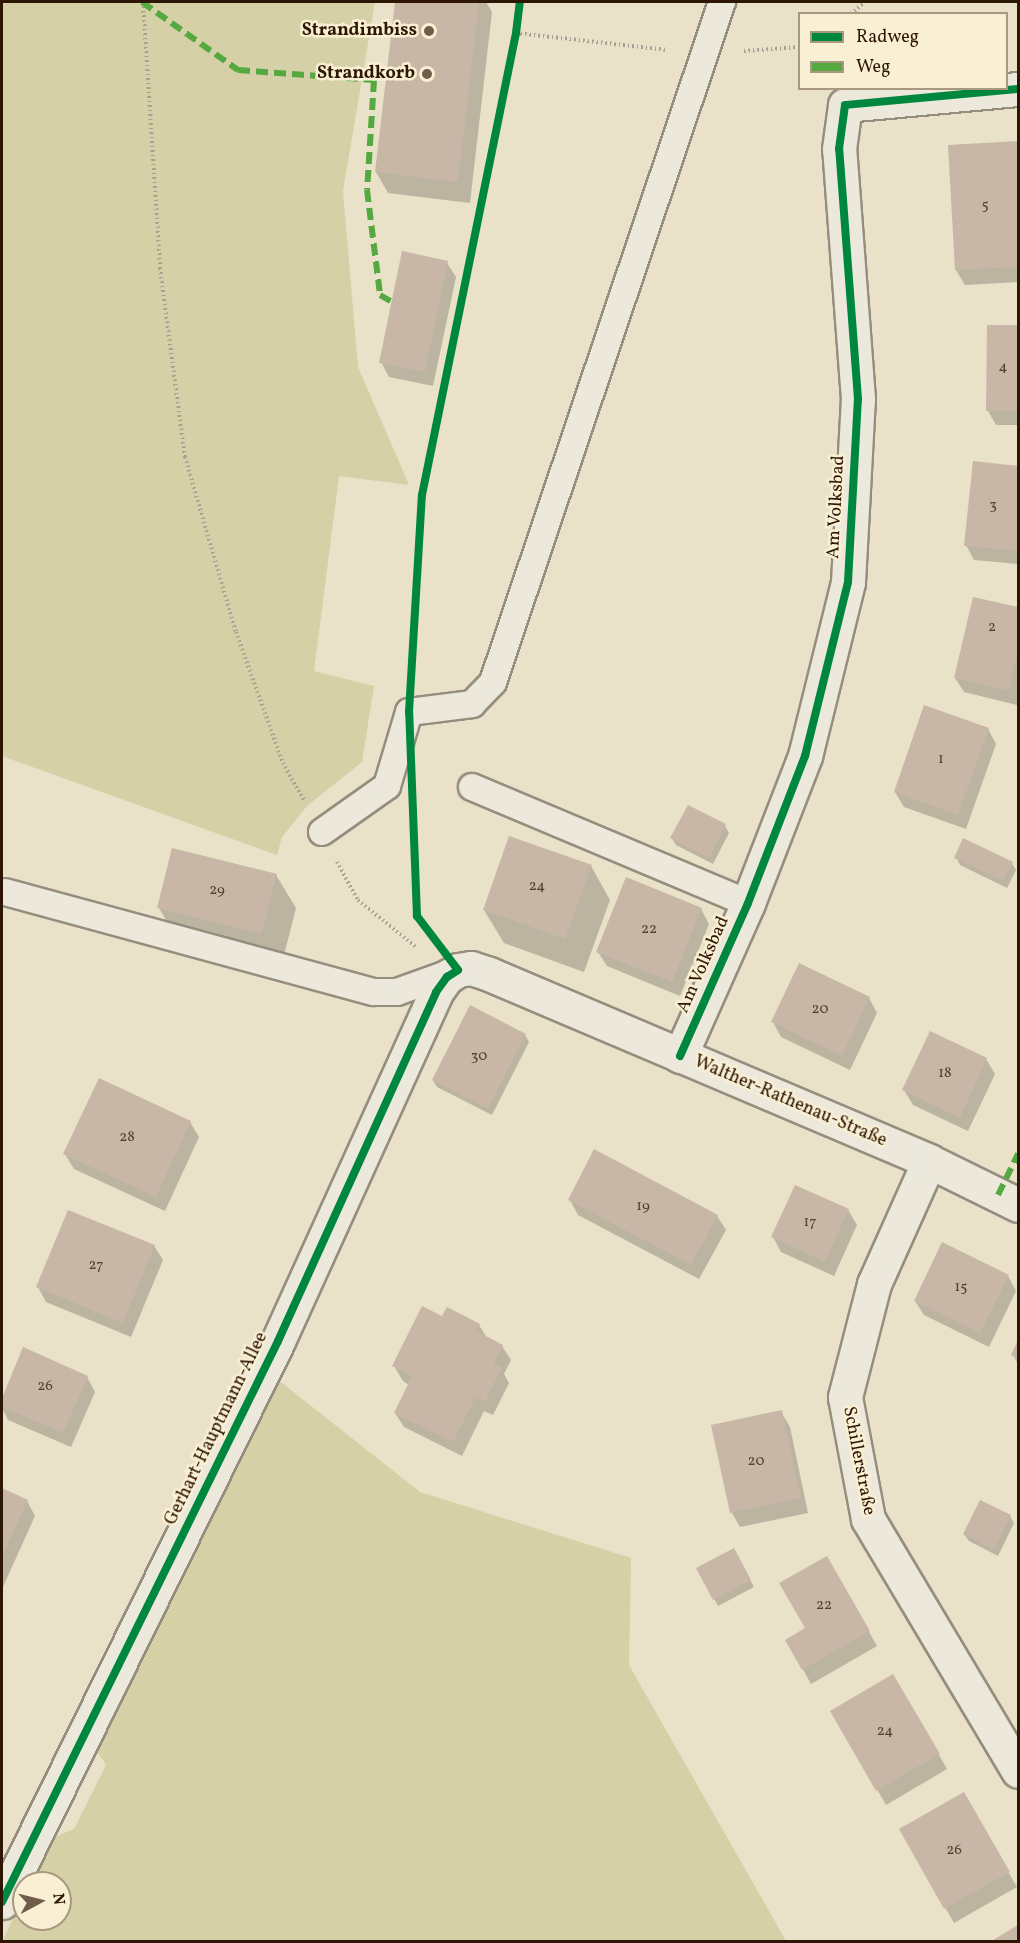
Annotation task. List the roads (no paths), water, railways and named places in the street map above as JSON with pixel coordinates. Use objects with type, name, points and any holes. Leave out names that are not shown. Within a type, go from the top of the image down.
[{"type":"street","name":"Am Volksbad","points":[[680,1056],[748,903],[805,756],[848,582],[858,399],[839,149],[845,105],[1007,90]]},
{"type":"street","name":"Walther-Rathenau-Straße","points":[[458,970],[471,969],[489,974],[929,1161],[1018,1205]]},
{"type":"street","name":"Gerhart-Hauptmann-Allee","points":[[2,1902],[278,1341],[436,992],[447,977],[458,970]]},
{"type":"street","name":"Schillerstraße","points":[[929,1161],[874,1284],[845,1397],[868,1520],[1018,1770]]},
{"type":"lane","points":[[322,832],[387,786],[409,712],[472,704],[493,682],[722,2]]},
{"type":"lane","points":[[472,787],[748,903]]},
{"type":"lane","points":[[5,892],[374,992],[397,992],[458,970]]},
{"type":"place","name":"Strandimbiss","points":[[429,31]]},
{"type":"place","name":"Strandkorb","points":[[427,74]]}]
